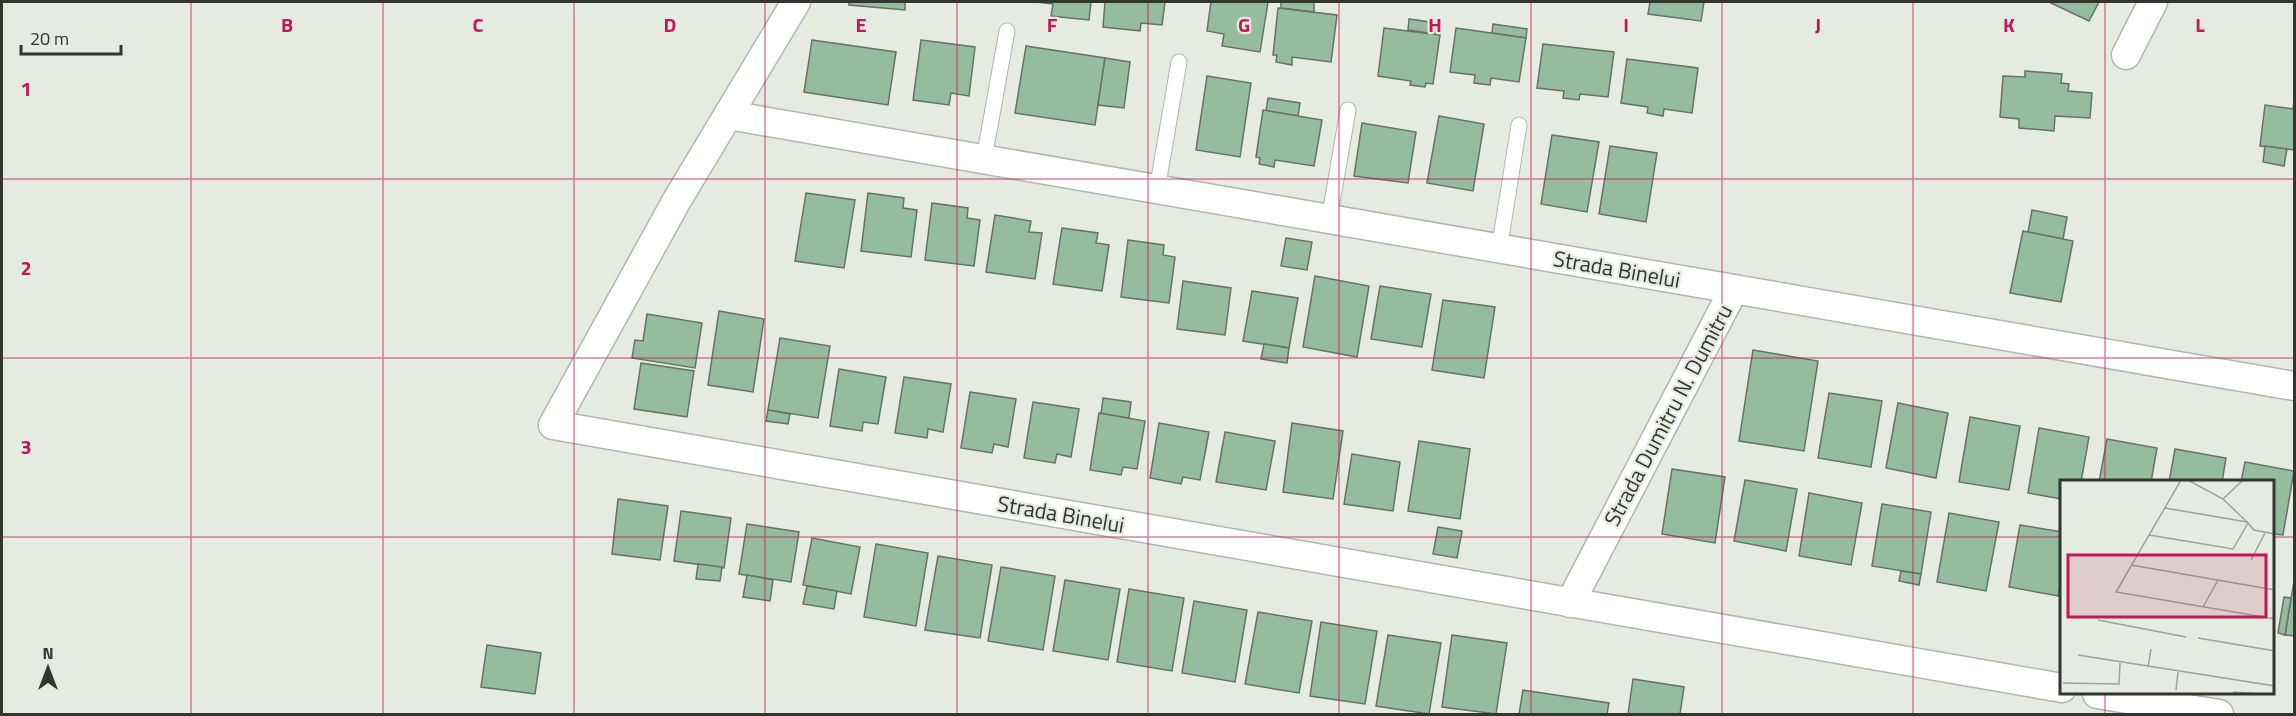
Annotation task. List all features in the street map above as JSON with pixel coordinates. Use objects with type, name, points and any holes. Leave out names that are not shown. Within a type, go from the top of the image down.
[{"type":"street","points":[[728,115],[796,2]]},
{"type":"street","points":[[2126,55],[2154,2]]},
{"type":"street","name":"Strada Binelui","points":[[1570,603],[553,425],[677,201],[728,115],[1734,289]]},
{"type":"street","name":"Strada Dumitru N. Dumitru","points":[[1570,603],[1734,289],[2295,386]]},
{"type":"street","points":[[1570,603],[2060,688]]},
{"type":"street","points":[[2109,695],[2219,714]]},
{"type":"lane","points":[[984,159],[1007,31]]},
{"type":"lane","points":[[1157,190],[1179,62]]},
{"type":"lane","points":[[1329,220],[1348,110]]},
{"type":"lane","points":[[1499,250],[1519,124]]},
{"type":"building","points":[[849,2],[905,2],[905,10],[849,5]]},
{"type":"building","points":[[1036,2],[1091,2],[1089,20],[1051,16],[1053,4]]},
{"type":"building","points":[[1105,2],[1165,2],[1162,25],[1141,23],[1140,31],[1103,27]]},
{"type":"building","points":[[1211,2],[1268,2],[1260,52],[1222,46],[1224,34],[1207,31]]},
{"type":"building","points":[[1281,2],[1314,2],[1314,12],[1281,8]]},
{"type":"building","points":[[1650,2],[1704,2],[1701,21],[1648,14]]},
{"type":"building","points":[[2049,2],[2099,2],[2089,21]]},
{"type":"building","points":[[1278,8],[1337,15],[1331,62],[1292,57],[1292,65],[1276,62],[1277,55],[1273,55]]},
{"type":"building","points":[[1409,19],[1437,23],[1436,34],[1408,30]]},
{"type":"building","points":[[1493,24],[1527,29],[1526,38],[1492,33]]},
{"type":"building","points":[[1384,28],[1440,35],[1433,84],[1426,83],[1425,87],[1410,85],[1411,81],[1378,76]]},
{"type":"building","points":[[1456,28],[1526,38],[1519,82],[1491,78],[1490,85],[1474,83],[1475,75],[1450,72]]},
{"type":"building","points":[[812,40],[896,52],[888,105],[804,92]]},
{"type":"building","points":[[921,40],[975,47],[969,96],[951,93],[949,105],[913,100]]},
{"type":"building","points":[[1543,44],[1614,52],[1608,97],[1580,94],[1579,100],[1563,98],[1564,91],[1537,88]]},
{"type":"building","points":[[1026,46],[1105,58],[1095,125],[1015,113]]},
{"type":"building","points":[[1105,58],[1130,62],[1124,108],[1098,105]]},
{"type":"building","points":[[1627,59],[1698,68],[1692,113],[1664,109],[1663,116],[1647,113],[1648,107],[1621,103]]},
{"type":"building","points":[[2025,71],[2062,74],[2061,83],[2069,84],[2068,91],[2092,93],[2090,118],[2055,116],[2054,131],[2019,128],[2019,119],[2000,117],[2003,76],[2025,77]]},
{"type":"building","points":[[1207,76],[1251,83],[1240,157],[1196,150]]},
{"type":"building","points":[[1268,98],[1300,103],[1298,116],[1266,111]]},
{"type":"building","points":[[2294,100],[2294,150],[2260,146],[2265,105],[2293,109]]},
{"type":"building","points":[[1263,110],[1322,120],[1314,166],[1275,160],[1274,167],[1259,164],[1260,158],[1256,157]]},
{"type":"building","points":[[1439,116],[1484,124],[1473,191],[1427,183]]},
{"type":"building","points":[[1362,123],[1416,132],[1408,183],[1354,176]]},
{"type":"building","points":[[1552,135],[1599,142],[1587,212],[1541,204]]},
{"type":"building","points":[[1610,146],[1657,153],[1646,222],[1599,214]]},
{"type":"building","points":[[2265,146],[2287,149],[2284,166],[2263,162]]},
{"type":"building","points":[[806,193],[855,200],[844,268],[795,261]]},
{"type":"building","points":[[868,193],[904,198],[903,208],[917,210],[911,257],[861,251]]},
{"type":"building","points":[[932,203],[968,208],[967,218],[980,220],[974,266],[925,260]]},
{"type":"building","points":[[2032,210],[2067,217],[2063,239],[2028,232]]},
{"type":"building","points":[[995,215],[1031,221],[1029,232],[1042,233],[1035,279],[986,272]]},
{"type":"building","points":[[1062,228],[1098,233],[1096,243],[1109,245],[1102,291],[1053,284]]},
{"type":"building","points":[[2023,231],[2073,241],[2061,302],[2010,293]]},
{"type":"building","points":[[1286,238],[1312,242],[1307,270],[1281,266]]},
{"type":"building","points":[[1128,240],[1164,245],[1163,255],[1175,257],[1169,303],[1121,297]]},
{"type":"building","points":[[1315,276],[1369,286],[1357,357],[1303,347]]},
{"type":"building","points":[[1183,281],[1231,288],[1225,335],[1177,329]]},
{"type":"building","points":[[1380,286],[1431,294],[1422,347],[1371,339]]},
{"type":"building","points":[[1252,291],[1298,298],[1289,348],[1243,341]]},
{"type":"building","points":[[1443,300],[1495,307],[1484,378],[1432,370]]},
{"type":"building","points":[[719,311],[764,319],[753,392],[708,385]]},
{"type":"building","points":[[647,314],[702,323],[695,368],[632,358],[635,340],[643,341]]},
{"type":"building","points":[[780,338],[830,346],[818,418],[768,410]]},
{"type":"building","points":[[1264,344],[1289,348],[1287,363],[1261,359]]},
{"type":"building","points":[[1753,350],[1818,361],[1804,451],[1739,441]]},
{"type":"building","points":[[641,363],[694,371],[687,417],[634,409]]},
{"type":"building","points":[[839,369],[886,377],[878,424],[863,422],[862,431],[830,426]]},
{"type":"building","points":[[904,377],[951,384],[943,432],[928,429],[927,438],[895,433]]},
{"type":"building","points":[[970,392],[1016,399],[1008,447],[994,444],[992,453],[961,448]]},
{"type":"building","points":[[1829,393],[1882,401],[1871,467],[1818,458]]},
{"type":"building","points":[[1103,398],[1131,402],[1129,418],[1101,414]]},
{"type":"building","points":[[1033,402],[1079,409],[1071,457],[1057,454],[1055,463],[1024,458]]},
{"type":"building","points":[[1898,403],[1948,413],[1936,478],[1886,468]]},
{"type":"building","points":[[768,410],[790,414],[788,424],[766,421]]},
{"type":"building","points":[[1099,413],[1145,421],[1137,469],[1123,467],[1121,475],[1090,470]]},
{"type":"building","points":[[1970,417],[2020,426],[2009,490],[1959,482]]},
{"type":"building","points":[[1159,423],[1209,432],[1200,480],[1183,477],[1181,484],[1150,478]]},
{"type":"building","points":[[1292,423],[1343,431],[1333,499],[1283,492]]},
{"type":"building","points":[[2039,428],[2089,437],[2081,480],[2060,480],[2060,499],[2028,493]]},
{"type":"building","points":[[1225,432],[1275,441],[1266,490],[1216,482]]},
{"type":"building","points":[[2107,439],[2157,448],[2151,480],[2099,480]]},
{"type":"building","points":[[1419,441],[1470,449],[1460,519],[1408,511]]},
{"type":"building","points":[[2175,449],[2226,458],[2222,480],[2169,480]]},
{"type":"building","points":[[1352,454],[1400,462],[1393,511],[1344,504]]},
{"type":"building","points":[[2245,462],[2294,471],[2283,535],[2275,534],[2275,480],[2241,480]]},
{"type":"building","points":[[1672,469],[1725,477],[1715,543],[1662,534]]},
{"type":"building","points":[[1745,480],[1797,489],[1786,551],[1734,541]]},
{"type":"building","points":[[1809,493],[1862,503],[1851,565],[1799,556]]},
{"type":"building","points":[[618,499],[668,506],[660,560],[612,554]]},
{"type":"building","points":[[1882,504],[1931,512],[1921,574],[1872,566]]},
{"type":"building","points":[[681,511],[731,518],[724,568],[674,561]]},
{"type":"building","points":[[1949,513],[1999,522],[1986,591],[1937,582]]},
{"type":"building","points":[[747,524],[799,532],[791,582],[739,574]]},
{"type":"building","points":[[2020,525],[2060,532],[2058,596],[2009,587]]},
{"type":"building","points":[[1438,527],[1462,531],[1457,558],[1433,554]]},
{"type":"building","points":[[812,538],[860,547],[851,594],[803,585]]},
{"type":"building","points":[[876,544],[928,553],[916,626],[864,617]]},
{"type":"building","points":[[938,556],[992,565],[980,638],[925,630]]},
{"type":"building","points":[[698,564],[722,567],[720,581],[696,579]]},
{"type":"building","points":[[1001,567],[1055,576],[1043,650],[988,641]]},
{"type":"building","points":[[1901,571],[1921,574],[1919,585],[1899,581]]},
{"type":"building","points":[[747,575],[773,580],[770,601],[743,597]]},
{"type":"building","points":[[1065,580],[1120,589],[1108,660],[1053,651]]},
{"type":"building","points":[[2294,581],[2294,636],[2285,635]]},
{"type":"building","points":[[807,586],[837,591],[834,609],[803,604]]},
{"type":"building","points":[[1129,589],[1184,598],[1172,671],[1117,662]]},
{"type":"building","points":[[2284,597],[2291,598],[2285,635],[2278,633]]},
{"type":"building","points":[[1194,601],[1247,610],[1235,682],[1182,673]]},
{"type":"building","points":[[1258,612],[1312,621],[1299,693],[1245,684]]},
{"type":"building","points":[[1321,622],[1377,631],[1365,704],[1310,696]]},
{"type":"building","points":[[1388,635],[1441,643],[1429,714],[1376,706]]},
{"type":"building","points":[[1452,635],[1507,643],[1496,714],[1442,707]]},
{"type":"building","points":[[487,645],[541,653],[535,694],[481,687]]},
{"type":"building","points":[[1633,679],[1684,687],[1680,714],[1628,714]]},
{"type":"building","points":[[1523,690],[1609,703],[1607,714],[1519,714]]}]
